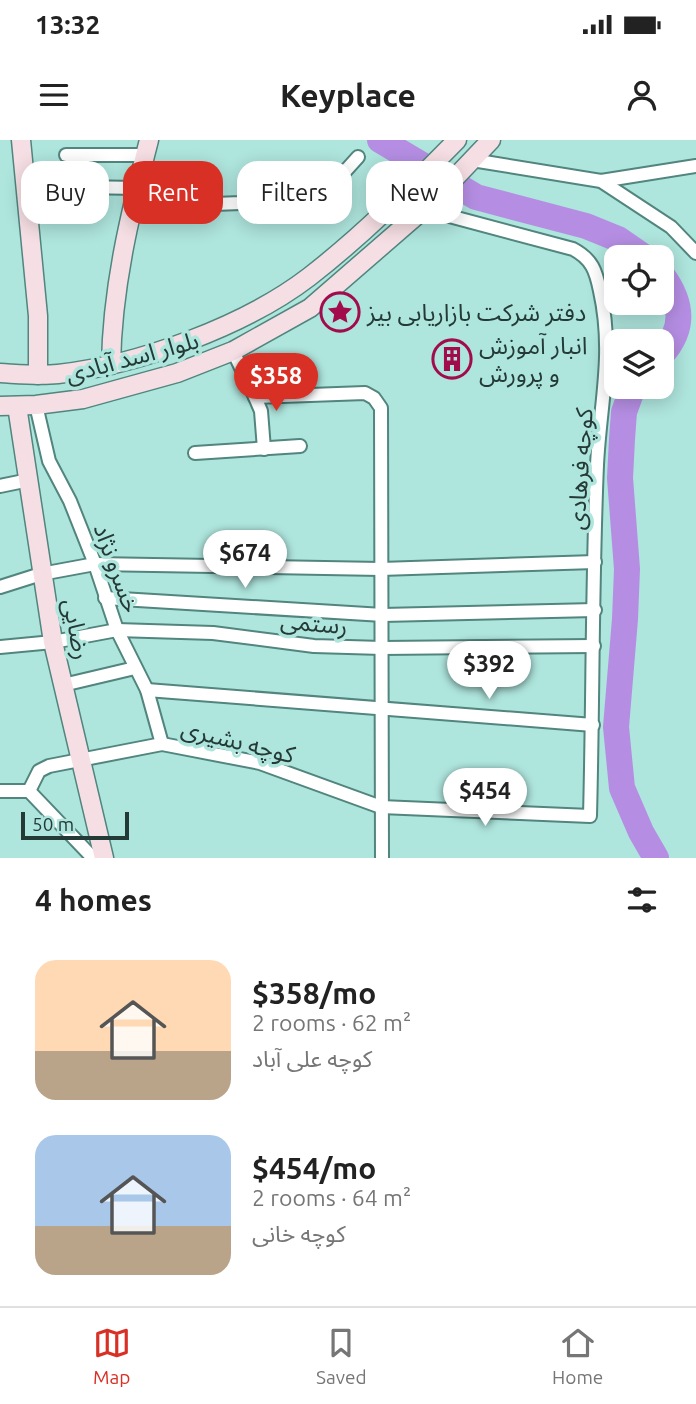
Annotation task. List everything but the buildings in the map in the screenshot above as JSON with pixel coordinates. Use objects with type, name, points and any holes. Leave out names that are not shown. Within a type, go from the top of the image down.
[{"type":"main road","points":[[21,140],[23,161]]},
{"type":"main road","name":"بلوار اسد آبادی","points":[[463,169],[491,140]]},
{"type":"main road","name":"بلوار اسد آبادی","points":[[0,373],[38,375],[111,365],[191,339],[265,305],[316,271],[355,240],[452,145]]},
{"type":"main road","points":[[29,224],[38,316],[38,375]]},
{"type":"main road","points":[[111,365],[111,326],[121,256],[129,224]]},
{"type":"main road","name":"بلوار اسد آبادی","points":[[8,406],[83,399],[133,387],[201,365],[233,351],[310,309],[407,224]]},
{"type":"main road","name":"رضایی","points":[[8,406],[29,480],[53,642],[104,858]]},
{"type":"street","points":[[66,155],[147,148]]},
{"type":"street","points":[[223,205],[241,204],[330,188],[358,157]]},
{"type":"street","points":[[469,163],[601,181],[696,166]]},
{"type":"street","points":[[601,181],[671,227],[696,253]]},
{"type":"street","name":"کوچه فرهادی","points":[[463,217],[573,249],[584,255],[593,264],[601,293],[608,360],[597,463],[590,816]]},
{"type":"street","points":[[233,351],[261,411],[264,449]]},
{"type":"street","points":[[255,397],[365,393],[374,398],[381,408],[382,858]]},
{"type":"street","name":"خسرو نژاد","points":[[36,405],[49,461],[70,500],[117,630],[147,690],[162,744]]},
{"type":"street","points":[[195,453],[300,446]]},
{"type":"street","points":[[0,486],[29,480]]},
{"type":"street","points":[[0,587],[41,574],[95,564],[381,569],[596,562]]},
{"type":"street","points":[[105,598],[383,615],[595,610]]},
{"type":"street","name":"رستمی","points":[[0,648],[53,642],[117,630],[213,633],[314,646],[594,646]]},
{"type":"street","points":[[63,685],[135,668]]},
{"type":"street","points":[[147,690],[593,725]]},
{"type":"street","name":"کوچه بشیری","points":[[29,791],[39,771],[49,766],[162,744],[260,762],[382,807],[590,816]]},
{"type":"street","points":[[0,791],[29,791],[93,858]]},
{"type":"waterway","points":[[380,140],[476,197],[586,226],[627,245]]},
{"type":"waterway","points":[[674,295],[678,314],[674,336]]},
{"type":"waterway","points":[[629,399],[624,412],[620,478],[627,569],[616,727],[622,788],[641,832],[656,858]]},
{"type":"place","name":"دفتر شرکت بازاریابی بیز","points":[[340,312]]},
{"type":"place","name":"انبار آموزش و پرورش","points":[[452,359]]}]
